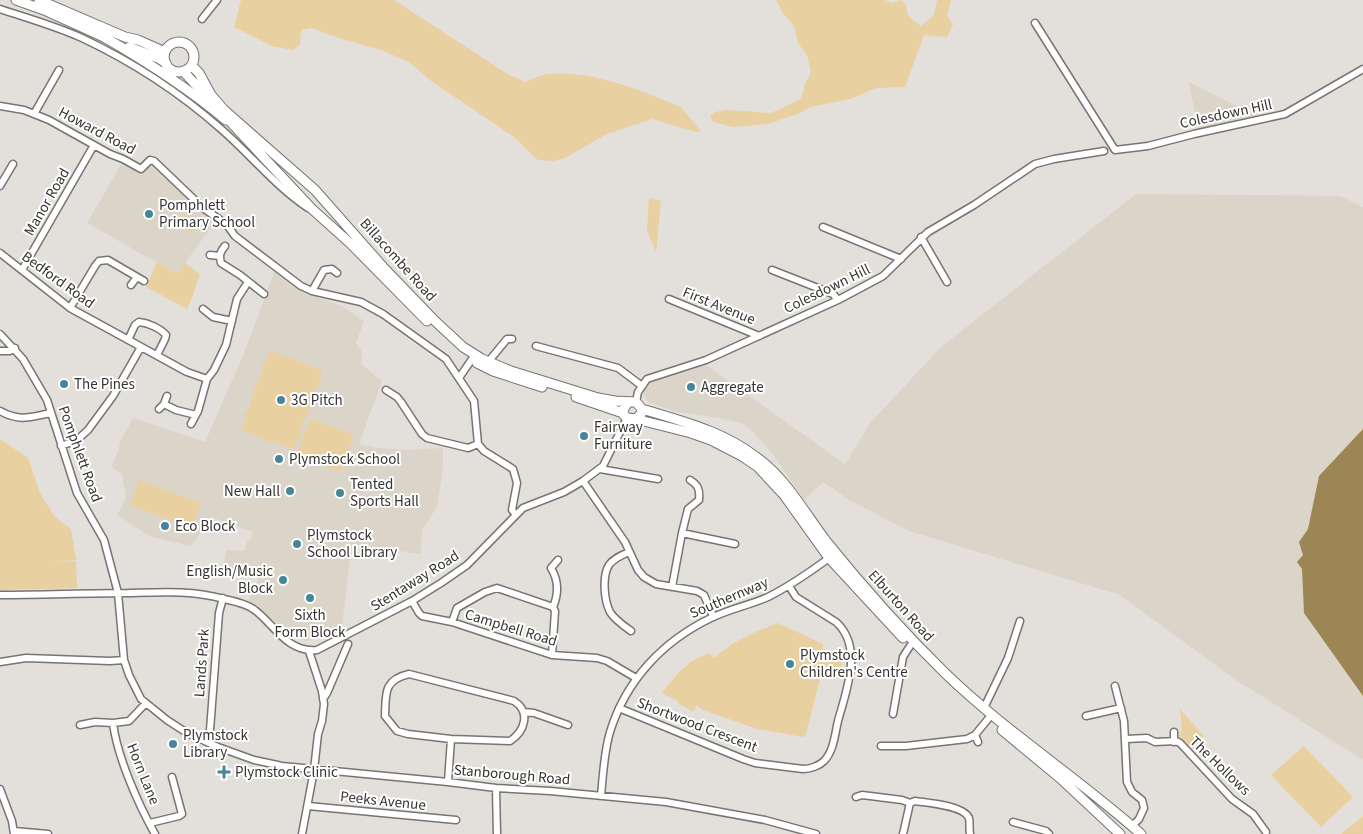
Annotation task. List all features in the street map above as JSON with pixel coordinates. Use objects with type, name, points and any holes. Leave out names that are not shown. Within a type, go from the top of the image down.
[{"type":"main road","name":"Billacombe Road","points":[[16,0],[158,58],[174,71],[183,71],[298,198],[326,222],[447,341],[472,359],[493,371],[513,379],[629,417]]},
{"type":"main road","name":"Billacombe Road","points":[[39,0],[125,37],[138,40],[163,51],[173,44],[182,43],[187,45],[194,56],[192,66],[199,73],[211,95],[224,110],[315,190],[384,267],[435,321],[463,347],[488,362],[511,371],[586,394],[635,404]]},
{"type":"main road","name":"Billacombe Road","points":[[102,36],[148,63],[202,100],[237,129]]},
{"type":"main road","points":[[166,50],[164,55],[166,63]]},
{"type":"main road","points":[[183,71],[192,66]]},
{"type":"main road","points":[[286,164],[307,188],[305,194],[298,198]]},
{"type":"main road","points":[[315,190],[311,196],[312,203],[326,222]]},
{"type":"main road","points":[[635,404],[641,414],[629,417],[624,406],[635,404]]},
{"type":"main road","name":"Elburton Road","points":[[635,404],[700,427],[729,440],[756,457],[780,479],[850,570],[928,656],[984,708],[1108,807],[1132,830],[1141,834]]},
{"type":"main road","name":"Elburton Road","points":[[629,417],[711,440],[742,456],[758,467],[784,495],[830,558],[910,646],[988,719],[1060,778],[1119,833]]},
{"type":"main road","points":[[1108,807],[1123,821],[1123,827],[1119,833]]},
{"type":"street","points":[[202,19],[217,0]]},
{"type":"street","name":"Billacombe Road","points":[[0,8],[82,38],[144,71],[169,87],[222,130],[281,188],[298,198]]},
{"type":"street","name":"Colesdown Hill","points":[[1035,23],[1115,150],[1148,146],[1285,114],[1363,69]]},
{"type":"street","points":[[34,114],[59,70]]},
{"type":"street","name":"Howard Road","points":[[0,102],[5,104],[3,106],[34,114],[70,131],[94,146],[141,169],[150,160],[154,160],[202,207],[227,225],[235,236],[301,286],[312,291],[361,302],[383,314],[446,359],[474,402],[478,444]]},
{"type":"street","name":"Manor Road","points":[[22,270],[94,146]]},
{"type":"street","name":"Colesdown Hill","points":[[642,386],[647,380],[706,360],[838,300],[883,276],[921,237],[933,228],[974,205],[1035,164],[1104,151]]},
{"type":"street","points":[[0,186],[13,164]]},
{"type":"street","points":[[823,227],[901,259]]},
{"type":"street","points":[[921,237],[947,282]]},
{"type":"street","points":[[225,246],[221,251],[221,263],[235,271],[264,294]]},
{"type":"street","name":"Bedford Road","points":[[0,253],[70,308],[187,372],[207,379]]},
{"type":"street","points":[[210,255],[220,256]]},
{"type":"street","points":[[70,308],[99,261],[108,260],[144,281]]},
{"type":"street","points":[[312,291],[324,270],[332,269],[337,272]]},
{"type":"street","points":[[772,270],[833,294],[838,300]]},
{"type":"street","points":[[132,285],[137,276]]},
{"type":"street","points":[[191,424],[196,415],[207,379],[224,350],[237,298],[248,282]]},
{"type":"street","name":"First Avenue","points":[[669,299],[759,336]]},
{"type":"street","points":[[203,309],[214,317],[232,321]]},
{"type":"street","points":[[209,325],[214,317]]},
{"type":"street","points":[[128,340],[135,325],[139,322],[144,322],[166,335],[166,339],[157,355]]},
{"type":"street","name":"Pomphlett Road","points":[[0,334],[15,348],[36,379],[47,400],[77,493],[104,540],[118,593],[124,660],[135,689],[146,703]]},
{"type":"street","points":[[488,362],[507,339],[512,340]]},
{"type":"street","points":[[536,346],[618,368],[642,386],[638,392],[635,404]]},
{"type":"street","points":[[61,446],[77,440],[88,430],[113,396],[141,347]]},
{"type":"street","points":[[0,351],[10,351],[15,348]]},
{"type":"street","points":[[459,378],[472,359]]},
{"type":"street","points":[[386,390],[397,397],[422,434],[427,438],[468,448],[478,444],[484,451],[513,469],[517,482],[512,510],[516,514]]},
{"type":"street","points":[[167,396],[162,406],[196,415]]},
{"type":"street","points":[[0,411],[12,417],[27,418],[51,413]]},
{"type":"street","name":"Stentaway Road","points":[[309,651],[324,647],[412,601],[467,565],[516,514],[530,504],[564,492],[600,469],[629,417]]},
{"type":"street","points":[[600,469],[658,479]]},
{"type":"street","points":[[672,587],[688,509],[699,500],[700,492],[697,485],[690,480]]},
{"type":"street","points":[[583,481],[626,542],[638,570],[644,577],[656,584],[697,591],[704,595],[713,616]]},
{"type":"street","points":[[682,533],[735,544]]},
{"type":"street","points":[[827,542],[831,552],[830,558]]},
{"type":"street","points":[[629,552],[613,561],[609,566],[606,572],[605,597],[610,612],[621,624],[631,631]]},
{"type":"street","name":"Southernway","points":[[600,796],[606,749],[619,708],[636,678],[652,659],[684,632],[713,616],[767,597],[788,586],[830,558]]},
{"type":"street","points":[[552,655],[555,610],[553,607],[558,585],[556,576],[549,571],[558,560]]},
{"type":"street","name":"Shortwood Crescent","points":[[619,708],[756,763],[809,769],[823,762],[831,750],[850,675],[851,658],[848,640],[841,626],[796,597],[788,586]]},
{"type":"street","points":[[452,622],[457,608],[493,588],[506,590],[553,607]]},
{"type":"street","points":[[0,595],[189,592],[223,598],[255,610],[272,628],[294,646],[309,651],[323,699],[322,721],[318,734],[314,770],[302,834]]},
{"type":"street","name":"Lands Park","points":[[210,730],[219,613],[223,598]]},
{"type":"street","name":"Campbell Road","points":[[412,601],[418,613],[422,616],[452,622],[552,655],[598,658],[608,661],[636,678]]},
{"type":"street","points":[[984,708],[1008,658],[1020,621]]},
{"type":"street","points":[[323,699],[348,644]]},
{"type":"street","points":[[893,714],[903,657],[910,646]]},
{"type":"street","points":[[0,662],[26,658],[124,660]]},
{"type":"street","points":[[409,674],[514,701],[521,706],[524,712],[523,728],[517,737],[510,742],[451,739],[397,731],[385,716],[388,685],[394,679],[409,674]]},
{"type":"street","points":[[1115,686],[1126,739],[1127,782],[1132,792],[1142,800],[1144,808],[1143,813],[1132,830]]},
{"type":"street","name":"Horn Lane","points":[[80,725],[95,722],[113,723],[129,721],[146,703]]},
{"type":"street","name":"Stanborough Road","points":[[146,703],[167,720],[207,742],[254,760],[282,766],[699,807],[765,820],[816,834]]},
{"type":"street","points":[[1086,716],[1121,708]]},
{"type":"street","points":[[524,712],[534,713],[568,725]]},
{"type":"street","points":[[885,743],[906,746],[967,739],[975,735],[988,719]]},
{"type":"street","name":"Horn Lane","points":[[113,723],[118,747],[131,783],[155,834]]},
{"type":"street","name":"The Hollows","points":[[1174,732],[1174,742]]},
{"type":"street","points":[[975,735],[978,742]]},
{"type":"street","name":"The Hollows","points":[[1126,739],[1147,738],[1155,742],[1174,742],[1184,747],[1232,800],[1253,814],[1266,833],[1275,830]]},
{"type":"street","points":[[448,782],[451,739]]},
{"type":"street","points":[[150,823],[182,814],[172,777]]},
{"type":"street","points":[[496,788],[497,834]]},
{"type":"street","points":[[0,789],[12,821],[14,832],[48,834]]},
{"type":"street","points":[[856,797],[862,795],[902,800],[910,803],[915,801],[950,806],[966,814],[969,818],[970,834]]},
{"type":"street","points":[[903,834],[910,803]]},
{"type":"street","name":"Peeks Avenue","points":[[308,806],[456,820]]},
{"type":"street","points":[[1013,822],[1046,831],[1049,834]]},
{"type":"shaded area","points":[[241,0],[394,0],[506,73],[525,82],[551,74],[584,75],[601,79],[652,95],[683,108],[701,131],[696,132],[652,119],[607,134],[563,159],[552,161],[538,160],[514,137],[431,81],[409,62],[381,50],[311,28],[301,30],[300,45],[293,50],[272,46],[234,27]]},
{"type":"shaded area","points":[[776,0],[885,0],[891,3],[901,0],[906,5],[908,16],[921,26],[934,15],[937,0],[951,0],[947,15],[953,25],[947,37],[924,35],[905,87],[876,88],[850,99],[811,107],[800,113],[768,124],[733,127],[713,122],[710,116],[715,112],[726,110],[771,113],[801,99],[811,72],[807,55],[798,43],[794,26],[782,12]]},
{"type":"shaded area","points":[[1189,82],[1256,116],[1198,129]]},
{"type":"shaded area","name":"Pomphlett Primary School","points":[[123,161],[142,171],[149,164],[154,163],[168,175],[197,207],[215,222],[177,274],[87,223]]},
{"type":"shaded area","points":[[1136,194],[1340,196],[1363,207],[1363,760],[1233,678],[1120,595],[909,531],[849,500],[823,482],[804,500],[773,454],[751,430],[741,423],[677,412],[648,402],[643,393],[648,384],[654,380],[706,365],[845,464],[871,422],[941,347]]},
{"type":"shaded area","points":[[649,198],[661,201],[656,252],[647,230]]},
{"type":"shaded area","points":[[185,213],[198,227],[190,234],[177,220]]},
{"type":"shaded area","points":[[157,262],[177,274],[185,263],[200,274],[187,309],[146,287]]},
{"type":"shaded area","name":"Plymstock School","points":[[275,270],[304,293],[342,306],[364,321],[356,343],[362,352],[361,364],[382,381],[359,444],[378,448],[406,450],[443,448],[443,468],[437,507],[422,530],[421,554],[352,544],[341,634],[305,641],[285,632],[258,607],[248,603],[258,578],[223,568],[226,550],[244,551],[253,532],[211,518],[191,546],[151,537],[117,515],[126,498],[122,474],[111,467],[118,452],[120,442],[133,418],[205,442],[244,353]]},
{"type":"shaded area","name":"3G Pitch","points":[[269,351],[300,360],[299,362],[322,370],[318,388],[316,388],[309,407],[309,413],[307,413],[300,432],[300,438],[298,437],[294,449],[271,441],[270,443],[263,441],[263,438],[241,430],[246,417],[243,416],[247,413],[254,388],[256,388],[263,369],[261,368]]},
{"type":"shaded area","points":[[310,419],[354,435],[341,472],[296,456]]},
{"type":"shaded area","points":[[1363,429],[1363,696],[1304,613],[1302,569],[1297,562],[1303,555],[1299,542],[1308,529],[1319,476]]},
{"type":"shaded area","points":[[0,439],[28,458],[40,493],[55,517],[71,529],[76,560],[50,562],[76,561],[77,588],[0,590]]},
{"type":"shaded area","points":[[139,480],[201,503],[192,528],[130,505]]},
{"type":"shaded area","points":[[778,623],[823,644],[823,659],[842,661],[841,668],[823,667],[806,734],[803,737],[757,729],[703,710],[697,705],[693,712],[678,703],[678,701],[662,693],[678,674],[695,659],[710,653],[714,658],[737,642]]},
{"type":"shaded area","points":[[1180,709],[1204,736],[1192,748],[1179,736],[1182,729]]},
{"type":"shaded area","points":[[1304,746],[1353,797],[1321,827],[1271,775]]},
{"type":"shaded area","points":[[1363,816],[1363,834],[1341,834]]},
{"type":"place","name":"Pomphlett Primary School","points":[[149,214]]},
{"type":"place","name":"The Pines","points":[[64,384]]},
{"type":"place","name":"Aggregate","points":[[691,387]]},
{"type":"place","name":"3G Pitch","points":[[281,400]]},
{"type":"place","name":"Fairway Furniture","points":[[584,436]]},
{"type":"place","name":"Plymstock School","points":[[279,459]]},
{"type":"place","name":"New Hall","points":[[290,491]]},
{"type":"place","name":"Tented Sports Hall","points":[[340,493]]},
{"type":"place","name":"Eco Block","points":[[165,526]]},
{"type":"place","name":"Plymstock School Library","points":[[297,544]]},
{"type":"place","name":"English/Music Block","points":[[283,580]]},
{"type":"place","name":"Sixth Form Block","points":[[310,598]]},
{"type":"place","name":"Plymstock Children's Centre","points":[[790,664]]},
{"type":"place","name":"Plymstock Library","points":[[173,744]]},
{"type":"place","name":"Plymstock Clinic","points":[[224,772]]}]
